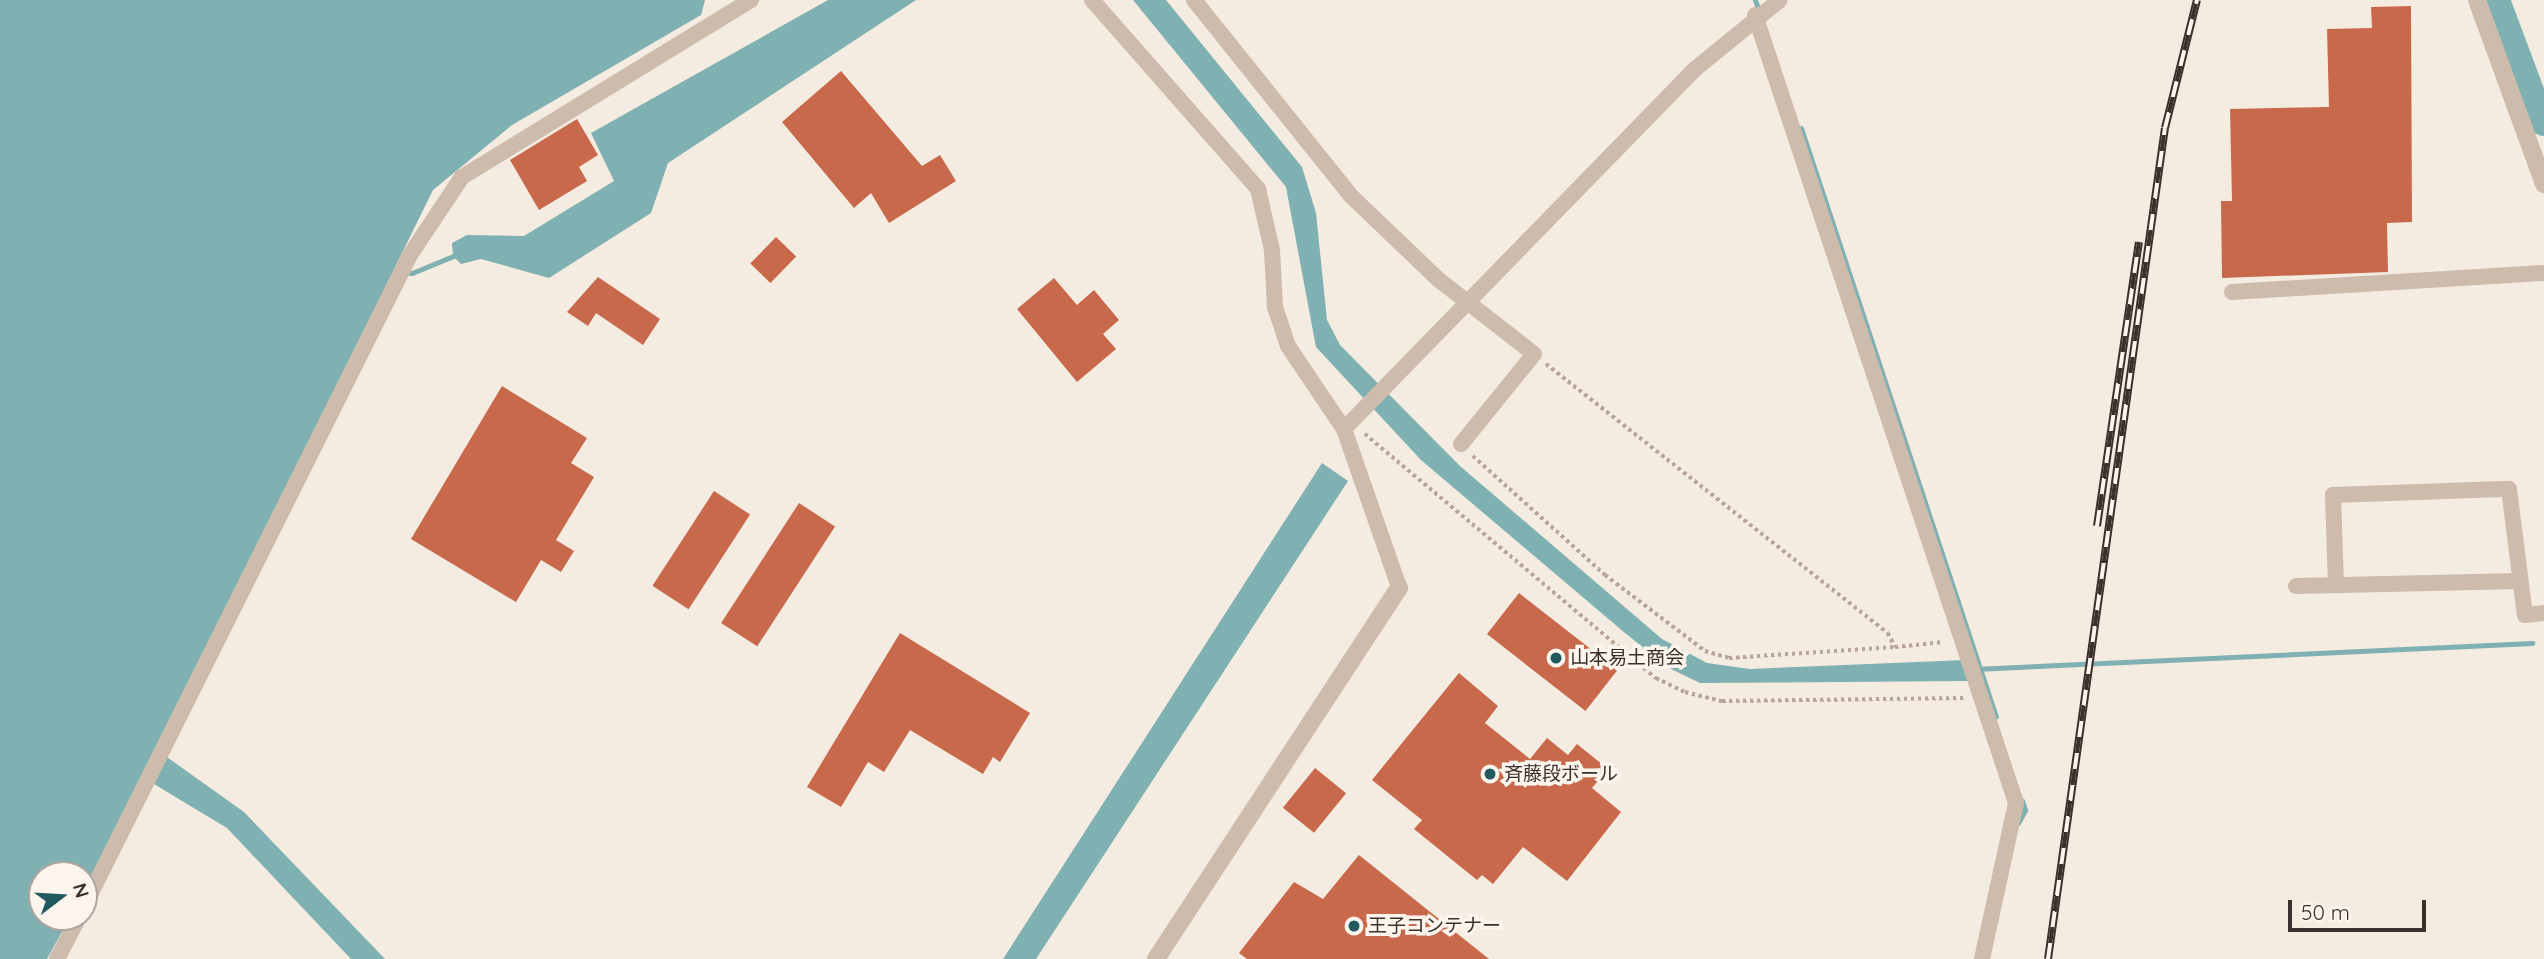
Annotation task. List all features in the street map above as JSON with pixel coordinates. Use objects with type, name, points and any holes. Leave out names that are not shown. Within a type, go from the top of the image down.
[{"type":"street","points":[[98,881],[166,750],[410,255],[462,177],[751,0]]},
{"type":"street","points":[[1092,0],[1258,189],[1272,250],[1275,307],[1288,346],[1353,422],[1364,477],[1391,553],[1399,587],[1156,959]]},
{"type":"street","points":[[1194,0],[1350,195],[1471,303],[1534,354],[1461,444]]},
{"type":"street","points":[[1353,422],[1695,69],[1755,15],[1780,0]]},
{"type":"street","points":[[2477,0],[2540,162],[2544,184]]},
{"type":"street","points":[[1755,15],[1983,694],[2016,816],[1982,959]]},
{"type":"street","points":[[2232,292],[2544,273]]},
{"type":"street","points":[[2336,585],[2333,495],[2509,489],[2525,615],[2544,613]]},
{"type":"street","points":[[2296,586],[2519,581]]},
{"type":"street","points":[[57,959],[72,931]]},
{"type":"path","points":[[1534,354],[1888,633],[1895,647]]},
{"type":"path","points":[[1353,422],[1646,670],[1685,692],[1722,701],[1983,694]]},
{"type":"path","points":[[1461,444],[1605,575],[1705,651],[1729,658],[1965,644]]},
{"type":"water","points":[[0,0],[705,0],[701,15],[512,125],[433,190],[157,750],[244,812],[385,959],[351,959],[227,828],[144,778],[98,864],[98,861],[28,861],[28,931],[62,931],[47,959],[0,959]]},
{"type":"water","points":[[828,0],[916,0],[668,163],[651,213],[549,278],[481,259],[461,264],[453,256],[452,243],[467,235],[524,236],[614,181],[591,133]]},
{"type":"water","points":[[1133,0],[1166,0],[1302,167],[1316,213],[1327,320],[1340,345],[1460,466],[1662,639],[1707,663],[1750,669],[1965,660],[1970,681],[1700,683],[1669,668],[1625,633],[1421,460],[1316,347],[1286,187]]},
{"type":"water","points":[[1322,463],[1348,481],[1036,959],[1003,959]]},
{"type":"building","points":[[2411,6],[2412,222],[2387,223],[2388,272],[2222,278],[2221,201],[2232,201],[2230,109],[2329,107],[2327,29],[2372,28],[2371,7]]},
{"type":"building","points":[[841,71],[922,166],[940,155],[956,181],[889,223],[871,193],[854,208],[782,122]]},
{"type":"building","points":[[577,119],[598,155],[579,167],[587,181],[539,210],[510,160]]},
{"type":"building","points":[[776,237],[796,256],[770,283],[750,264]]},
{"type":"building","points":[[598,277],[660,319],[643,345],[596,313],[588,326],[567,312]]},
{"type":"building","points":[[1054,278],[1077,305],[1094,290],[1119,320],[1103,334],[1116,349],[1077,382],[1017,309]]},
{"type":"building","points":[[502,386],[587,438],[571,463],[594,477],[556,540],[574,551],[561,572],[541,560],[516,602],[411,539]]},
{"type":"building","points":[[714,491],[750,514],[689,609],[652,586]]},
{"type":"building","points":[[799,503],[835,526],[757,646],[721,623]]},
{"type":"building","name":"山本易土商会","points":[[1519,593],[1618,670],[1585,711],[1487,634]]},
{"type":"building","points":[[900,633],[1030,713],[1000,762],[993,757],[983,774],[910,730],[884,772],[868,762],[841,807],[807,787]]},
{"type":"building","name":"斉藤段ボール","points":[[1459,673],[1498,706],[1485,723],[1530,759],[1547,738],[1568,755],[1577,744],[1608,769],[1592,788],[1621,812],[1567,881],[1523,847],[1493,884],[1482,875],[1477,880],[1414,829],[1422,820],[1372,780]]},
{"type":"building","points":[[1315,768],[1346,793],[1314,833],[1283,808]]},
{"type":"building","name":"王子コンテナー","points":[[1359,855],[1489,959],[1247,959],[1239,953],[1294,882],[1323,899]]},
{"type":"waterway","points":[[1755,0],[1760,14]]},
{"type":"waterway","points":[[2493,0],[2536,115],[2544,119]]},
{"type":"waterway","points":[[1801,128],[1996,717]]},
{"type":"waterway","points":[[390,271],[412,273],[458,254]]},
{"type":"waterway","points":[[1975,669],[2532,643]]},
{"type":"waterway","points":[[2018,823],[2025,810],[2022,800]]},
{"type":"railway","points":[[2048,959],[2165,128],[2197,0]]},
{"type":"railway","points":[[2097,526],[2139,242]]},
{"type":"place","name":"山本易土商会","points":[[1556,658]]},
{"type":"place","name":"斉藤段ボール","points":[[1490,774]]},
{"type":"place","name":"王子コンテナー","points":[[1354,926]]}]
